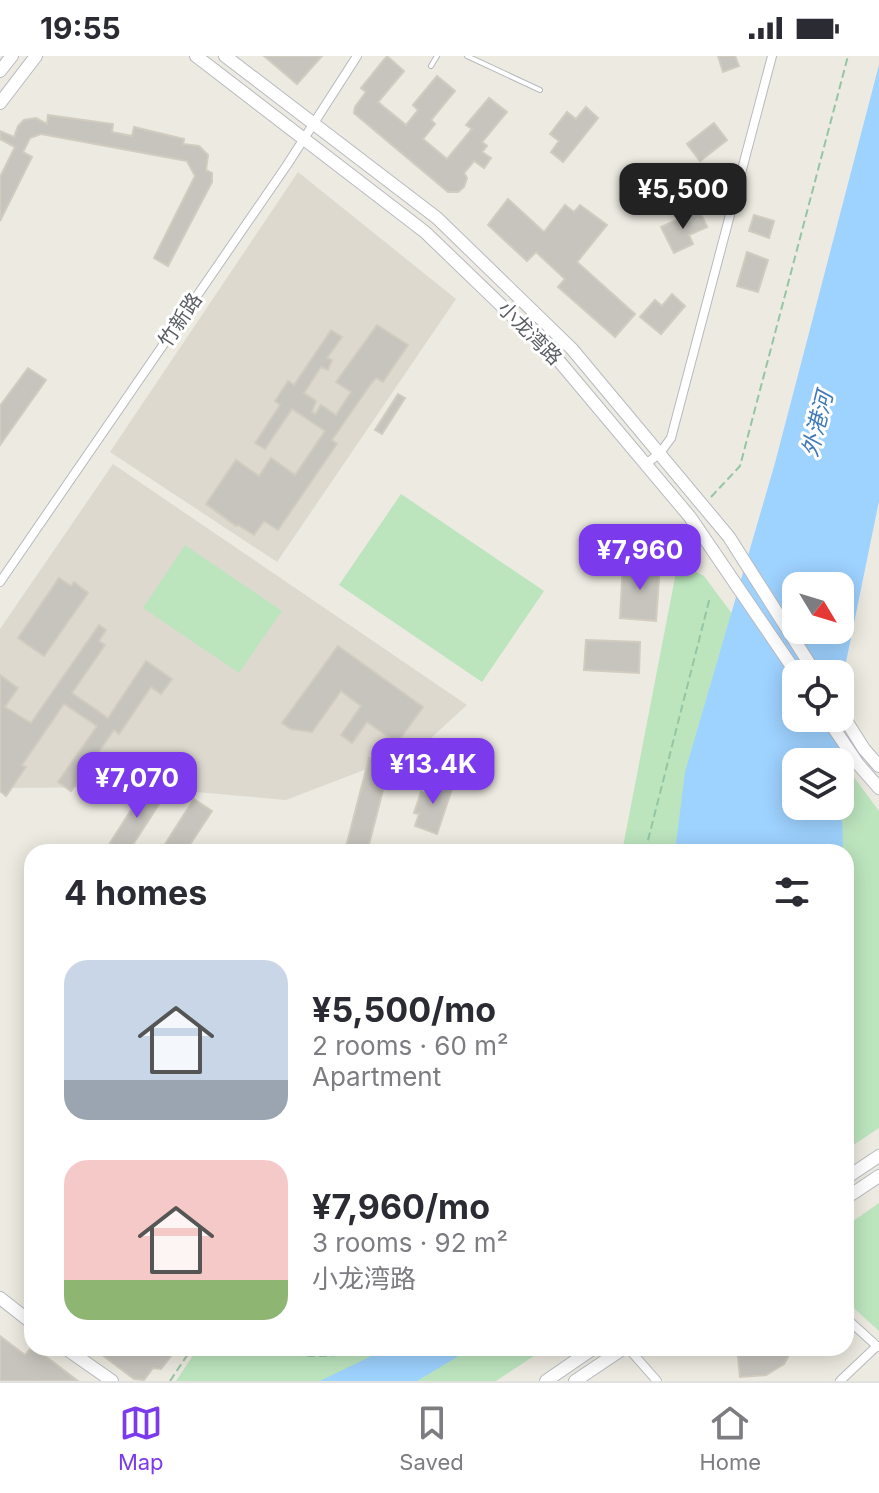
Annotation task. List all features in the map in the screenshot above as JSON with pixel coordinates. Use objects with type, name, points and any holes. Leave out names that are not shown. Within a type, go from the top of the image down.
[{"type":"main road","points":[[0,71],[12,56]]},
{"type":"main road","points":[[0,103],[36,56]]},
{"type":"main road","name":"小龙湾路","points":[[196,56],[425,232],[559,361],[690,517],[787,660]]},
{"type":"main road","name":"小龙湾路","points":[[225,56],[437,218],[572,349],[729,537],[807,660]]},
{"type":"main road","points":[[836,732],[879,788]]},
{"type":"main road","points":[[853,732],[879,766]]},
{"type":"main road","points":[[854,1173],[879,1156]]},
{"type":"main road","points":[[854,1193],[879,1176]]},
{"type":"main road","points":[[0,1298],[24,1317]]},
{"type":"main road","points":[[76,1356],[112,1381]]},
{"type":"main road","points":[[546,1381],[582,1356]]},
{"type":"main road","points":[[575,1381],[614,1356]]},
{"type":"street","name":"竹新路","points":[[0,582],[304,139],[357,56]]},
{"type":"street","points":[[646,464],[660,453],[671,438],[772,56]]},
{"type":"street","points":[[840,1381],[878,1346],[854,1325]]},
{"type":"street","points":[[634,1356],[657,1381]]},
{"type":"lane","points":[[431,66],[437,56]]},
{"type":"lane","points":[[467,56],[540,90]]},
{"type":"path","points":[[704,505],[740,466],[848,56]]},
{"type":"path","points":[[647,844],[710,597]]},
{"type":"path","points":[[170,1381],[187,1356]]},
{"type":"path","points":[[292,1356],[326,1356]]},
{"type":"shaded area","points":[[298,172],[456,299],[277,562],[110,452]]},
{"type":"shaded area","points":[[113,464],[467,705],[419,749],[286,800],[139,787],[0,788],[0,629]]},
{"type":"green space","points":[[401,494],[544,591],[482,682],[339,585]]},
{"type":"green space","points":[[185,545],[282,611],[239,673],[143,608]]},
{"type":"green space","points":[[678,562],[704,576],[782,681],[782,732],[820,732],[832,748],[782,748],[782,820],[854,820],[854,777],[879,811],[879,1128],[854,1145],[854,844],[624,844]]},
{"type":"green space","points":[[879,1203],[879,1331],[854,1308],[854,1220]]},
{"type":"green space","points":[[193,1356],[534,1356],[496,1381],[176,1381]]},
{"type":"water","name":"外港河","points":[[879,65],[879,501],[854,623],[854,572],[782,572],[782,644],[850,644],[846,660],[782,660],[782,732],[843,732],[842,748],[782,748],[782,820],[842,820],[843,844],[676,844],[685,772],[775,463]]},
{"type":"water","points":[[372,1356],[459,1356],[417,1381],[320,1381]]},
{"type":"building","points":[[264,56],[322,56],[297,84]]},
{"type":"building","points":[[387,56],[404,71],[378,102],[406,125],[418,110],[413,105],[437,76],[455,91],[431,120],[435,124],[423,139],[447,159],[472,129],[466,125],[489,98],[507,112],[482,142],[487,146],[482,152],[491,158],[484,168],[474,161],[464,173],[467,178],[458,192],[448,192],[354,113],[366,92],[361,88]]},
{"type":"building","points":[[718,56],[735,56],[739,66],[723,72]]},
{"type":"building","points":[[586,107],[598,118],[563,162],[551,152],[559,141],[550,134],[567,112],[576,119]]},
{"type":"building","points":[[48,115],[113,124],[112,132],[132,136],[134,127],[184,139],[183,144],[199,146],[208,155],[206,170],[212,173],[212,182],[168,266],[154,258],[195,176],[187,161],[41,134],[30,138],[23,152],[32,157],[0,221],[0,177],[15,147],[0,139],[0,131],[14,137],[24,120],[36,118],[47,124]]},
{"type":"building","points":[[714,123],[727,140],[700,161],[687,144]]},
{"type":"building","points":[[508,199],[544,232],[565,205],[574,212],[580,205],[607,225],[577,262],[635,314],[615,337],[558,287],[565,279],[536,252],[527,261],[488,225]]},
{"type":"building","points":[[699,210],[707,227],[689,235],[693,244],[674,253],[661,227]]},
{"type":"building","points":[[754,215],[774,221],[769,238],[749,231]]},
{"type":"building","points":[[747,252],[768,260],[758,292],[737,286]]},
{"type":"building","points":[[672,294],[685,306],[661,334],[640,317],[655,300],[662,306]]},
{"type":"building","points":[[377,325],[408,345],[383,382],[376,378],[370,385],[332,440],[337,444],[278,530],[264,521],[254,535],[206,504],[236,460],[259,476],[271,458],[295,475],[325,431],[292,409],[265,449],[255,443],[280,405],[275,401],[288,381],[294,385],[331,330],[342,337],[327,358],[332,360],[328,370],[321,367],[304,393],[316,401],[312,412],[315,414],[321,405],[336,415],[351,392],[336,382]]},
{"type":"building","points":[[28,368],[46,380],[0,445],[0,406]]},
{"type":"building","points":[[398,394],[405,398],[382,434],[375,430]]},
{"type":"building","points":[[623,563],[660,565],[656,621],[620,618]]},
{"type":"building","points":[[59,578],[71,586],[74,582],[88,593],[44,656],[18,638]]},
{"type":"building","points":[[99,625],[106,630],[99,641],[105,645],[72,693],[108,718],[146,661],[172,679],[161,694],[151,687],[119,734],[114,730],[71,791],[58,782],[97,726],[64,704],[22,765],[26,767],[6,796],[0,791],[0,675],[18,688],[5,707],[31,723]]},
{"type":"building","points":[[586,640],[640,642],[639,673],[584,670]]},
{"type":"building","points":[[338,646],[423,707],[397,743],[367,722],[352,743],[341,735],[361,706],[341,691],[312,732],[291,729],[282,723]]},
{"type":"building","points":[[369,758],[390,763],[369,844],[347,844]]},
{"type":"building","points":[[431,779],[453,786],[437,834],[415,826],[419,814],[414,813],[421,792],[426,794]]},
{"type":"building","points":[[146,787],[163,798],[133,844],[110,843]]},
{"type":"building","points":[[194,799],[212,811],[190,844],[165,844]]},
{"type":"building","points":[[0,1336],[24,1356],[45,1356],[78,1381],[0,1381]]},
{"type":"building","points":[[104,1356],[171,1356],[161,1369],[153,1368],[144,1380],[134,1379]]},
{"type":"building","points":[[738,1356],[788,1356],[784,1364],[766,1375],[740,1377]]}]
